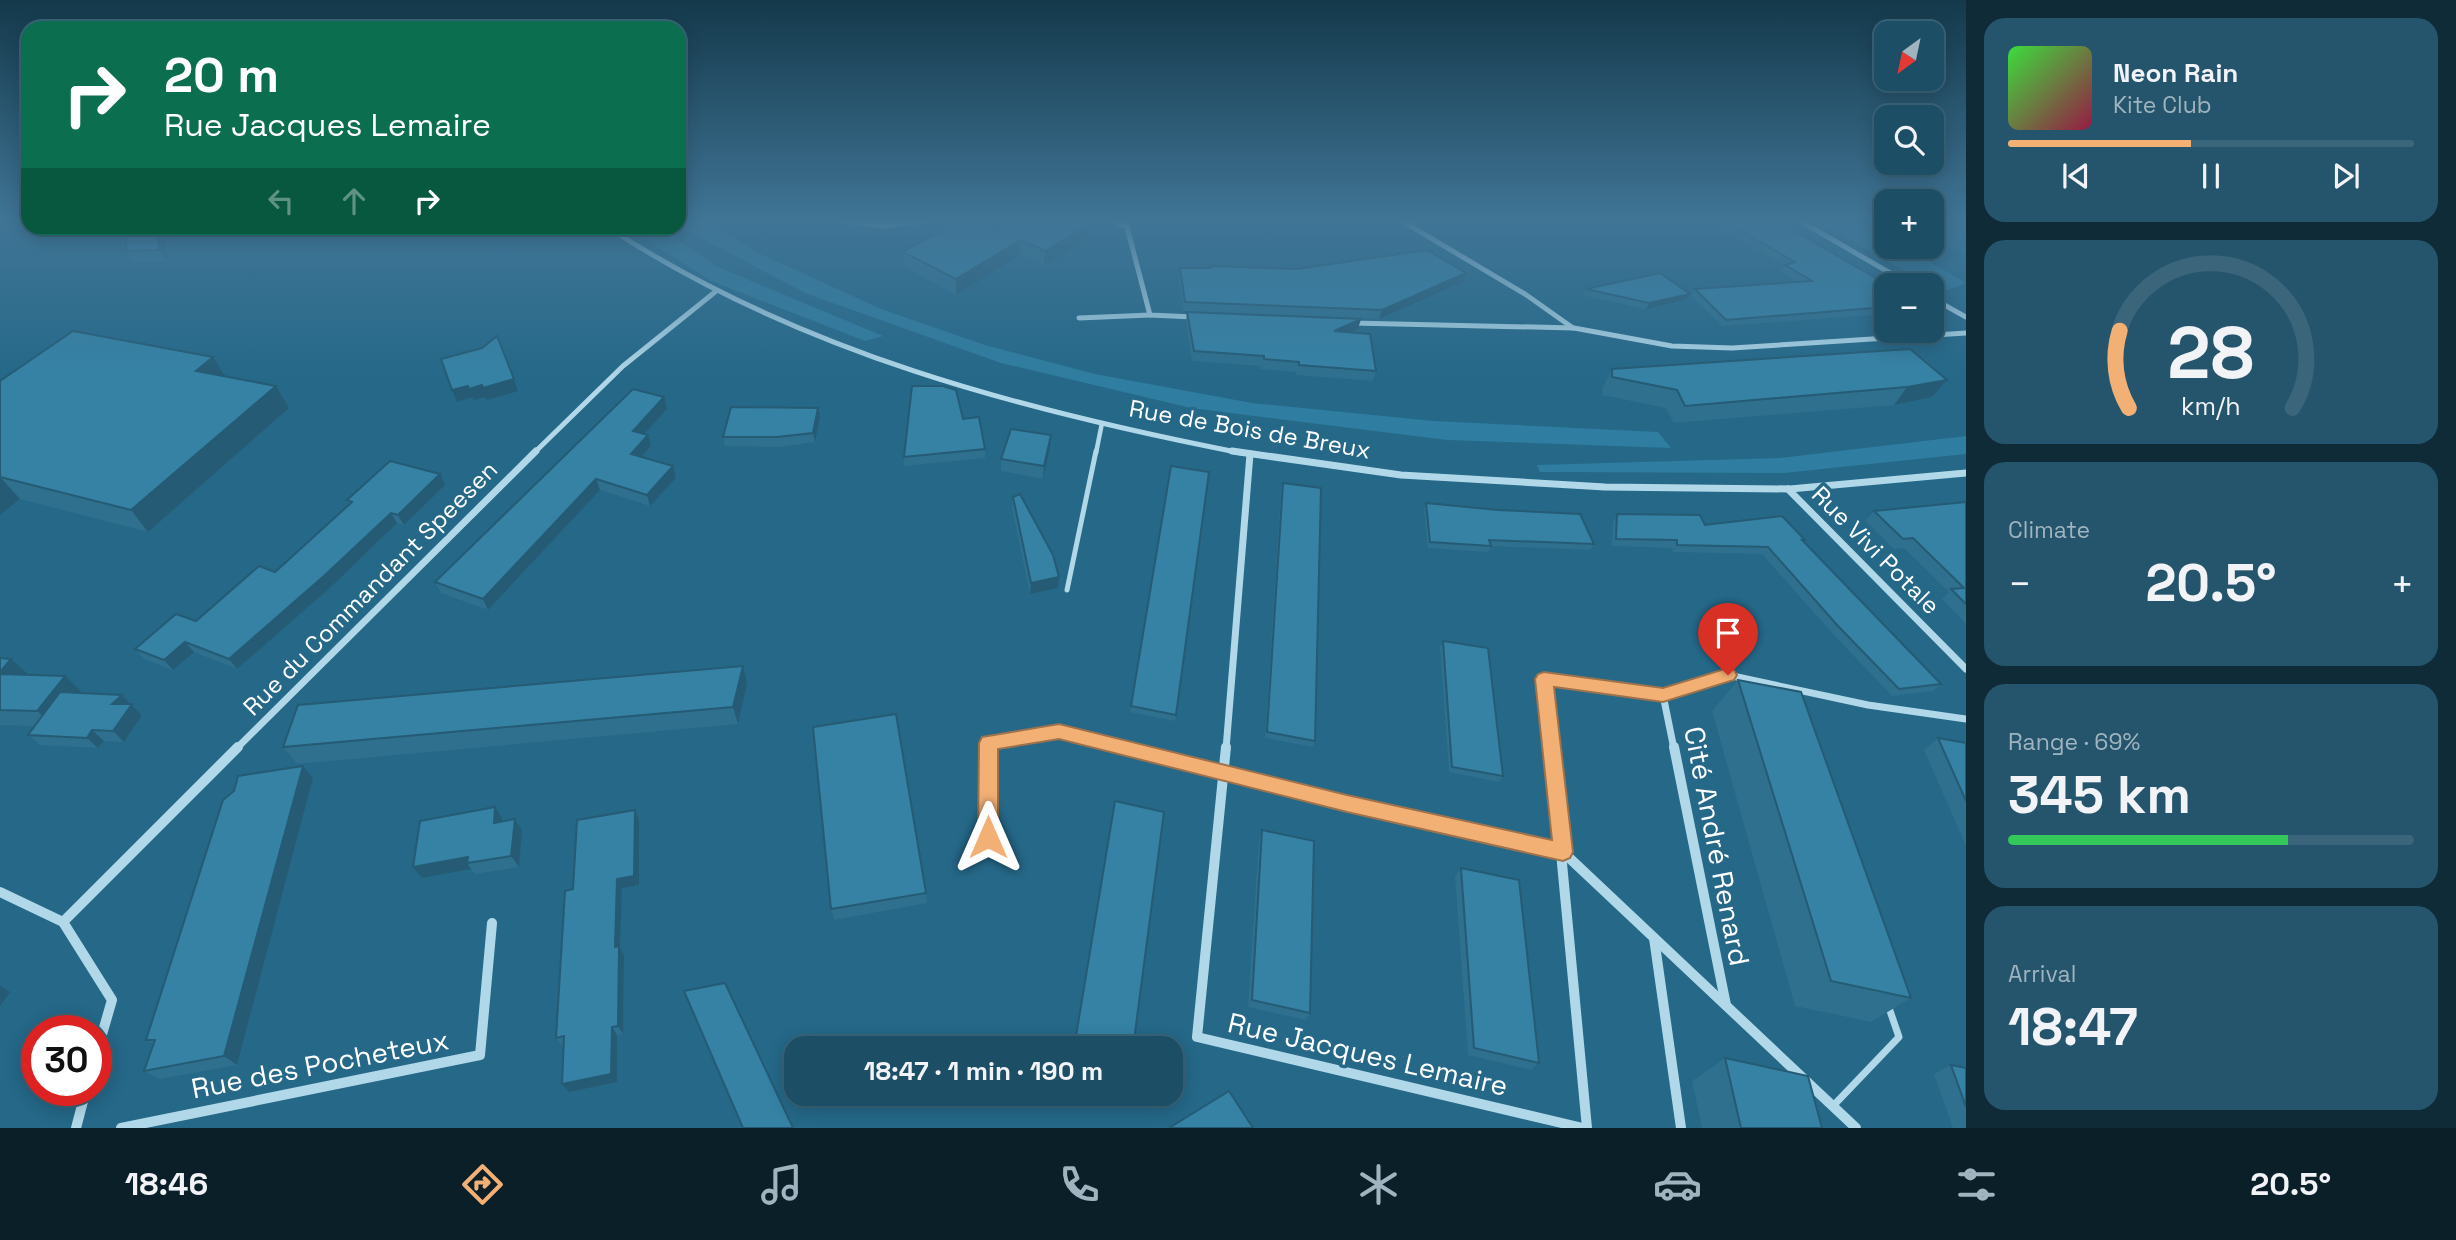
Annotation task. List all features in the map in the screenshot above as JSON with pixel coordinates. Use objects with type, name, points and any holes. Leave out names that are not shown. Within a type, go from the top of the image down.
[{"type":"street","name":"Rue de Bois de Breux","points":[[683,274],[715,292],[817,337],[893,364],[1102,423],[1250,454],[1356,469],[1569,487],[1788,489],[1966,473]]},
{"type":"street","points":[[1139,274],[1150,316]]},
{"type":"street","points":[[1491,274],[1574,328]]},
{"type":"street","name":"Rue du Commandant Speesen","points":[[63,922],[418,566],[623,366],[715,292]]},
{"type":"street","points":[[1944,305],[1966,317]]},
{"type":"street","points":[[1079,318],[1204,318]]},
{"type":"street","points":[[1339,323],[1460,328],[1574,328],[1672,346],[1732,348],[1966,333]]},
{"type":"street","name":"Rue Jacques Lemaire","points":[[1250,454],[1224,774],[1197,1037],[1585,1128]]},
{"type":"street","name":"Rue Vivi Potale","points":[[1788,489],[1966,669]]},
{"type":"street","points":[[1585,1128],[1563,852],[1544,679],[1663,695],[1728,675],[1868,705],[1966,719]]},
{"type":"street","name":"Cité André Renard","points":[[1663,695],[1726,1005]]},
{"type":"street","points":[[988,837],[988,743],[1059,732],[1224,774],[1563,852]]},
{"type":"street","name":"Cité André Renard","points":[[1563,852],[1856,1128]]},
{"type":"street","points":[[0,892],[63,922],[111,1000],[107,1015]]},
{"type":"street","name":"Rue des Pocheteux","points":[[121,1128],[481,1055],[492,923]]},
{"type":"street","points":[[1654,937],[1681,1128]]},
{"type":"street","points":[[76,1128],[82,1106]]},
{"type":"lane","points":[[1067,590],[1102,423]]},
{"type":"lane","points":[[1783,687],[1788,700]]},
{"type":"lane","points":[[1833,1106],[1899,1037],[1886,998]]},
{"type":"shaded area","points":[[699,274],[734,274],[883,336],[865,341],[711,281]]},
{"type":"shaded area","points":[[769,274],[803,274],[881,309],[985,345],[1095,374],[1252,403],[1434,421],[1658,432],[1671,448],[1447,440],[1191,408],[1001,363],[805,293]]},
{"type":"shaded area","points":[[1944,274],[1950,274],[1966,283],[1944,291]]},
{"type":"shaded area","points":[[1966,436],[1966,454],[1784,473],[1540,472],[1537,465],[1780,458]]},
{"type":"building","points":[[945,274],[965,274],[956,279]]},
{"type":"building","points":[[1181,274],[1465,274],[1382,310],[1185,302]]},
{"type":"building","points":[[1661,274],[1690,294],[1649,303],[1586,289]]},
{"type":"building","points":[[1800,274],[1868,274],[1874,277],[1874,308],[1726,320],[1695,289],[1812,281]]},
{"type":"building","points":[[1187,312],[1361,319],[1334,331],[1370,334],[1376,371],[1299,365],[1299,362],[1264,359],[1264,356],[1194,351]]},
{"type":"building","points":[[73,331],[213,357],[196,371],[276,386],[131,510],[0,477],[0,381]]},
{"type":"building","points":[[497,336],[514,379],[483,388],[482,385],[452,390],[441,359],[482,348]]},
{"type":"building","points":[[1910,349],[1947,380],[1907,387],[1685,406],[1677,390],[1612,377],[1612,369]]},
{"type":"building","points":[[912,386],[943,386],[956,390],[963,419],[979,417],[985,449],[904,457]]},
{"type":"building","points":[[633,389],[664,397],[633,431],[648,435],[631,454],[673,466],[647,495],[596,479],[483,599],[435,582]]},
{"type":"building","points":[[731,407],[818,408],[813,433],[777,437],[723,437]]},
{"type":"building","points":[[1011,429],[1051,435],[1044,466],[1001,459]]},
{"type":"building","points":[[390,461],[440,474],[398,515],[391,513],[229,659],[185,642],[164,660],[135,649],[176,614],[196,621],[259,566],[275,572],[352,502],[347,500]]},
{"type":"building","points":[[1171,466],[1209,472],[1176,715],[1131,706]]},
{"type":"building","points":[[1283,483],[1321,488],[1315,741],[1267,732]]},
{"type":"building","points":[[1020,494],[1053,555],[1059,577],[1031,583],[1013,497]]},
{"type":"building","points":[[1966,502],[1966,604],[1951,589],[1964,588],[1913,538],[1903,539],[1874,511]]},
{"type":"building","points":[[1426,503],[1580,514],[1594,544],[1489,540],[1491,546],[1430,542]]},
{"type":"building","points":[[1617,514],[1700,515],[1705,525],[1782,516],[1941,684],[1899,689],[1838,626],[1768,547],[1677,545],[1677,540],[1616,539]]},
{"type":"building","points":[[1443,641],[1488,648],[1503,776],[1452,767]]},
{"type":"building","points":[[0,658],[11,659],[0,672]]},
{"type":"building","points":[[743,666],[733,707],[283,747],[298,705]]},
{"type":"building","points":[[0,674],[65,676],[37,711],[0,710]]},
{"type":"building","points":[[1738,680],[1801,692],[1911,998],[1831,981]]},
{"type":"building","points":[[60,692],[122,695],[112,704],[132,704],[113,731],[92,730],[87,738],[28,735]]},
{"type":"building","points":[[896,714],[926,893],[831,909],[813,727]]},
{"type":"building","points":[[1938,738],[1966,743],[1966,801]]},
{"type":"building","points":[[303,766],[224,1056],[144,1071],[155,1040],[146,1040],[223,800],[234,791],[238,776]]},
{"type":"building","points":[[1115,801],[1164,812],[1135,1036],[1076,1036]]},
{"type":"building","points":[[495,807],[494,823],[515,819],[511,856],[467,863],[468,857],[413,867],[420,821]]},
{"type":"building","points":[[635,810],[634,876],[617,879],[615,947],[619,946],[618,1026],[612,1027],[611,1074],[562,1084],[564,1036],[556,1038],[565,891],[573,889],[577,820]]},
{"type":"building","points":[[1262,830],[1314,841],[1310,1013],[1252,1000]]},
{"type":"building","points":[[1461,868],[1519,880],[1539,1063],[1474,1048]]},
{"type":"building","points":[[725,983],[793,1128],[743,1128],[684,991]]},
{"type":"building","points":[[1725,1058],[1808,1076],[1822,1128],[1741,1128]]},
{"type":"building","points":[[1951,1065],[1966,1068],[1966,1107]]},
{"type":"building","points":[[1229,1091],[1253,1128],[1169,1128]]},
{"type":"route","points":[[988,837],[988,743],[1059,732],[1224,774],[1563,852],[1544,679],[1663,695],[1728,675]]}]
